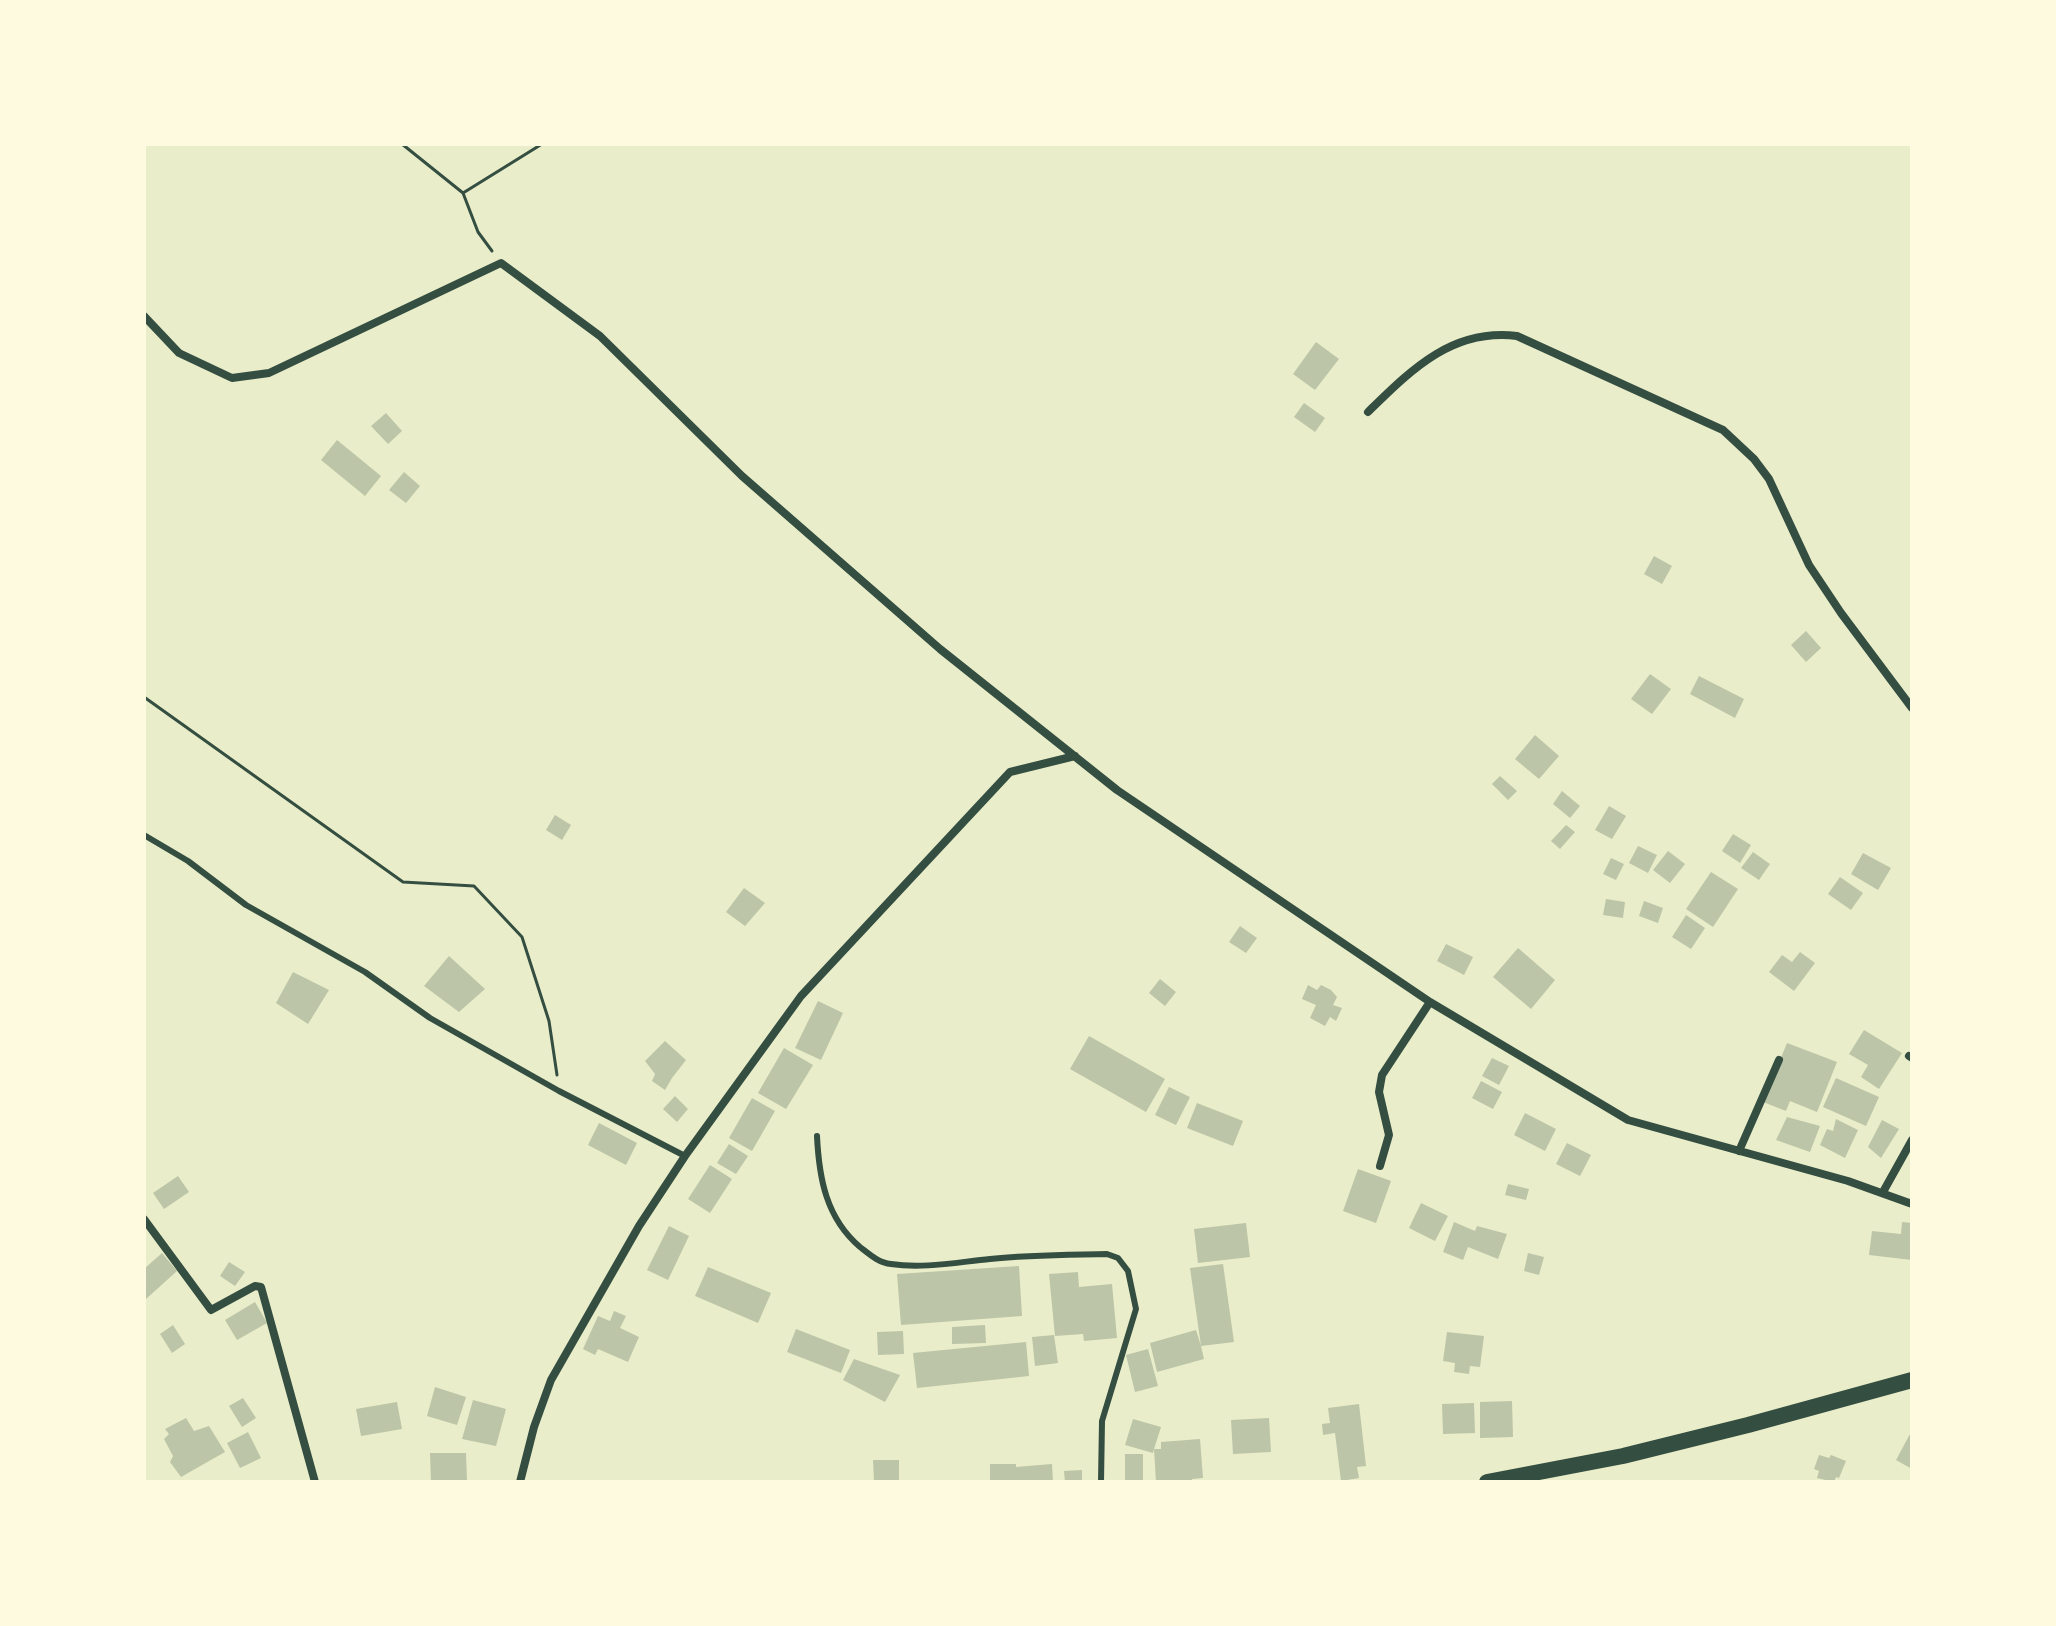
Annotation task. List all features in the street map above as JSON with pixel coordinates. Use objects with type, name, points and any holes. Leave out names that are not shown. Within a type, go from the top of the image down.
[{"type":"main road","points":[[1487,1482],[1623,1456],[1912,1380]]},
{"type":"street","points":[[144,316],[179,353],[232,378],[269,373],[501,263],[600,336],[742,476],[940,649],[1117,790],[1430,1002],[1628,1120],[1883,1192],[1912,1204]]},
{"type":"street","points":[[1368,412],[1413,369],[1452,345],[1483,334],[1501,334],[1517,336],[1723,430],[1754,459],[1769,479],[1809,565],[1912,708]]},
{"type":"street","points":[[520,1482],[534,1427],[551,1380],[639,1226],[685,1156],[801,996],[1010,772],[1075,756]]},
{"type":"street","points":[[1380,1166],[1389,1135],[1379,1083],[1430,1002]]},
{"type":"street","points":[[1739,1151],[1779,1060]]},
{"type":"street","points":[[1883,1192],[1912,1140]]},
{"type":"street","points":[[144,1219],[211,1310],[255,1286],[261,1287],[315,1482]]},
{"type":"lane","points":[[144,835],[188,861],[246,905],[365,972],[430,1018],[559,1091],[685,1156]]},
{"type":"lane","points":[[817,1136],[819,1170],[832,1214],[852,1240],[871,1256],[889,1264],[1107,1254],[1118,1258],[1128,1271],[1136,1309],[1102,1421],[1101,1482]]},
{"type":"path","points":[[402,144],[463,193],[478,232],[501,263]]},
{"type":"path","points":[[463,193],[542,144]]},
{"type":"path","points":[[144,697],[403,882],[474,886],[522,937],[549,1021],[559,1091]]},
{"type":"building","points":[[1316,342],[1339,359],[1315,390],[1293,374]]},
{"type":"building","points":[[1304,403],[1325,418],[1315,432],[1294,417]]},
{"type":"building","points":[[386,413],[402,431],[388,444],[371,426]]},
{"type":"building","points":[[337,440],[381,476],[365,496],[321,460]]},
{"type":"building","points":[[404,472],[420,486],[406,503],[389,490]]},
{"type":"building","points":[[1654,556],[1672,566],[1662,584],[1644,574]]},
{"type":"building","points":[[1806,631],[1821,648],[1806,662],[1791,645]]},
{"type":"building","points":[[1650,674],[1671,689],[1652,714],[1631,699]]},
{"type":"building","points":[[1699,676],[1744,699],[1735,718],[1690,694]]},
{"type":"building","points":[[1535,735],[1559,756],[1539,779],[1515,759]]},
{"type":"building","points":[[1500,776],[1517,791],[1508,800],[1492,784]]},
{"type":"building","points":[[1562,791],[1580,806],[1570,818],[1553,804]]},
{"type":"building","points":[[1609,806],[1626,816],[1612,839],[1595,830]]},
{"type":"building","points":[[555,815],[571,825],[562,840],[546,830]]},
{"type":"building","points":[[1566,825],[1575,832],[1560,849],[1551,841]]},
{"type":"building","points":[[1733,834],[1751,845],[1740,863],[1722,851]]},
{"type":"building","points":[[1638,846],[1657,855],[1648,873],[1629,863]]},
{"type":"building","points":[[1668,851],[1685,864],[1670,883],[1653,870]]},
{"type":"building","points":[[1753,852],[1770,864],[1759,880],[1741,868]]},
{"type":"building","points":[[1863,853],[1891,868],[1878,890],[1851,874]]},
{"type":"building","points":[[1611,858],[1624,864],[1616,880],[1603,874]]},
{"type":"building","points":[[1711,872],[1738,889],[1713,927],[1686,909]]},
{"type":"building","points":[[1840,877],[1863,893],[1851,910],[1828,894]]},
{"type":"building","points":[[744,888],[765,903],[745,926],[726,912]]},
{"type":"building","points":[[1606,899],[1625,902],[1623,918],[1603,915]]},
{"type":"building","points":[[1644,901],[1663,908],[1658,923],[1639,916]]},
{"type":"building","points":[[1686,915],[1705,928],[1691,949],[1672,937]]},
{"type":"building","points":[[1240,926],[1257,938],[1246,953],[1229,942]]},
{"type":"building","points":[[1446,944],[1473,957],[1464,975],[1437,961]]},
{"type":"building","points":[[1518,948],[1555,980],[1531,1009],[1493,977]]},
{"type":"building","points":[[1800,952],[1815,963],[1794,991],[1769,972],[1782,955],[1792,962]]},
{"type":"building","points":[[449,956],[485,989],[459,1012],[424,986]]},
{"type":"building","points":[[293,972],[329,990],[308,1024],[276,1003]]},
{"type":"building","points":[[1160,979],[1176,992],[1165,1006],[1149,993]]},
{"type":"building","points":[[1308,985],[1317,990],[1321,985],[1337,997],[1333,1005],[1342,1008],[1336,1021],[1330,1017],[1325,1026],[1310,1018],[1316,1005],[1302,999]]},
{"type":"building","points":[[818,1001],[843,1013],[821,1060],[795,1048]]},
{"type":"building","points":[[1864,1030],[1902,1053],[1879,1089],[1861,1077],[1868,1065],[1849,1054]]},
{"type":"building","points":[[1089,1036],[1165,1079],[1146,1112],[1070,1069]]},
{"type":"building","points":[[665,1041],[686,1060],[665,1090],[652,1081],[655,1074],[645,1061]]},
{"type":"building","points":[[1787,1043],[1837,1062],[1817,1112],[1790,1101],[1786,1111],[1763,1102]]},
{"type":"building","points":[[784,1048],[813,1065],[786,1109],[758,1093]]},
{"type":"building","points":[[1492,1058],[1509,1066],[1499,1085],[1482,1076]]},
{"type":"building","points":[[1836,1078],[1879,1097],[1866,1126],[1823,1107]]},
{"type":"building","points":[[1481,1081],[1502,1092],[1493,1109],[1472,1098]]},
{"type":"building","points":[[1169,1087],[1190,1097],[1176,1125],[1155,1115]]},
{"type":"building","points":[[675,1096],[688,1109],[677,1122],[663,1109]]},
{"type":"building","points":[[752,1098],[775,1111],[752,1151],[729,1138]]},
{"type":"building","points":[[1197,1103],[1243,1121],[1233,1146],[1187,1128]]},
{"type":"building","points":[[1525,1113],[1556,1129],[1545,1151],[1514,1135]]},
{"type":"building","points":[[1787,1117],[1820,1126],[1810,1152],[1776,1140]]},
{"type":"building","points":[[1836,1119],[1858,1130],[1845,1158],[1820,1145],[1827,1129],[1833,1131]]},
{"type":"building","points":[[1882,1120],[1899,1129],[1881,1158],[1868,1147]]},
{"type":"building","points":[[599,1123],[637,1143],[626,1165],[588,1145]]},
{"type":"building","points":[[1567,1143],[1591,1155],[1580,1176],[1556,1164]]},
{"type":"building","points":[[729,1144],[748,1156],[736,1174],[717,1163]]},
{"type":"building","points":[[710,1165],[732,1179],[710,1213],[688,1199]]},
{"type":"building","points":[[1358,1169],[1391,1181],[1376,1223],[1343,1211]]},
{"type":"building","points":[[178,1176],[189,1192],[164,1209],[153,1193]]},
{"type":"building","points":[[1508,1184],[1529,1189],[1526,1200],[1505,1195]]},
{"type":"building","points":[[1421,1203],[1448,1216],[1435,1241],[1409,1228]]},
{"type":"building","points":[[1454,1222],[1475,1231],[1477,1226],[1507,1234],[1498,1259],[1468,1247],[1463,1260],[1443,1252]]},
{"type":"building","points":[[1902,1222],[1912,1223],[1912,1260],[1869,1255],[1872,1231],[1901,1234]]},
{"type":"building","points":[[1246,1223],[1250,1257],[1198,1263],[1194,1229]]},
{"type":"building","points":[[669,1226],[689,1236],[668,1280],[647,1270]]},
{"type":"building","points":[[162,1253],[177,1271],[146,1299],[144,1269]]},
{"type":"building","points":[[1528,1253],[1544,1257],[1539,1275],[1524,1271]]},
{"type":"building","points":[[229,1262],[245,1272],[235,1286],[220,1276]]},
{"type":"building","points":[[1223,1264],[1234,1342],[1201,1346],[1190,1268]]},
{"type":"building","points":[[1019,1266],[1022,1316],[901,1325],[897,1274]]},
{"type":"building","points":[[708,1267],[771,1293],[758,1323],[695,1296]]},
{"type":"building","points":[[1078,1272],[1079,1287],[1112,1284],[1117,1338],[1084,1341],[1083,1334],[1055,1336],[1049,1274]]},
{"type":"building","points":[[255,1302],[267,1323],[237,1340],[225,1320]]},
{"type":"building","points":[[614,1311],[626,1316],[620,1328],[639,1337],[628,1362],[598,1349],[595,1355],[583,1349],[598,1316],[610,1321]]},
{"type":"building","points":[[173,1325],[185,1344],[172,1353],[160,1334]]},
{"type":"building","points":[[985,1325],[986,1343],[952,1344],[952,1327]]},
{"type":"building","points":[[796,1329],[850,1350],[841,1373],[787,1352]]},
{"type":"building","points":[[1196,1330],[1204,1359],[1157,1372],[1150,1343]]},
{"type":"building","points":[[903,1331],[904,1354],[878,1355],[877,1332]]},
{"type":"building","points":[[1447,1332],[1484,1336],[1480,1367],[1470,1366],[1469,1374],[1454,1372],[1455,1363],[1443,1361]]},
{"type":"building","points":[[1054,1335],[1058,1363],[1035,1366],[1032,1337]]},
{"type":"building","points":[[1026,1342],[1029,1376],[917,1388],[913,1353]]},
{"type":"building","points":[[1148,1349],[1158,1386],[1135,1392],[1126,1355]]},
{"type":"building","points":[[854,1359],[900,1375],[885,1402],[843,1380]]},
{"type":"building","points":[[435,1387],[466,1397],[457,1425],[427,1416]]},
{"type":"building","points":[[243,1398],[256,1418],[242,1427],[229,1406]]},
{"type":"building","points":[[473,1400],[506,1409],[496,1446],[462,1439]]},
{"type":"building","points":[[1512,1401],[1513,1437],[1480,1438],[1480,1402]]},
{"type":"building","points":[[397,1402],[402,1429],[361,1436],[356,1409]]},
{"type":"building","points":[[1474,1403],[1475,1433],[1443,1434],[1442,1404]]},
{"type":"building","points":[[1359,1404],[1366,1466],[1357,1467],[1359,1478],[1341,1481],[1335,1433],[1323,1435],[1322,1424],[1330,1423],[1328,1408]]},
{"type":"building","points":[[186,1418],[194,1431],[209,1426],[225,1452],[181,1477],[170,1462],[173,1456],[164,1439],[169,1434],[165,1429]]},
{"type":"building","points":[[1269,1418],[1271,1452],[1233,1454],[1231,1420]]},
{"type":"building","points":[[1133,1419],[1161,1427],[1153,1453],[1125,1445]]},
{"type":"building","points":[[248,1432],[261,1458],[240,1468],[227,1443]]},
{"type":"building","points":[[1912,1435],[1912,1469],[1896,1460]]},
{"type":"building","points":[[1200,1439],[1203,1478],[1192,1479],[1192,1482],[1156,1482],[1154,1449],[1161,1449],[1161,1442]]},
{"type":"building","points":[[430,1453],[466,1453],[467,1482],[431,1482]]},
{"type":"building","points":[[1125,1454],[1143,1454],[1143,1482],[1125,1482]]},
{"type":"building","points":[[1819,1455],[1829,1458],[1831,1455],[1846,1461],[1834,1482],[1817,1478],[1819,1471],[1814,1469]]},
{"type":"building","points":[[873,1460],[899,1460],[899,1482],[874,1482]]},
{"type":"building","points":[[990,1464],[1016,1464],[1016,1467],[1052,1464],[1053,1482],[990,1482]]},
{"type":"building","points":[[1082,1470],[1082,1482],[1065,1482],[1064,1471]]}]
